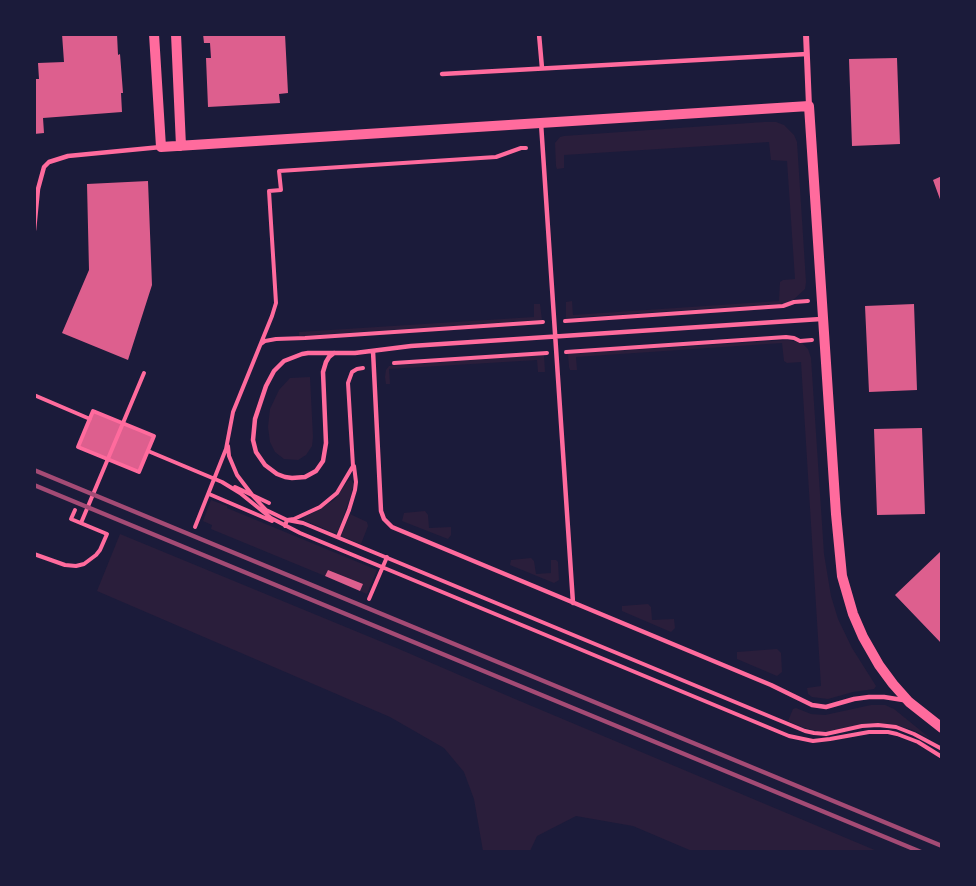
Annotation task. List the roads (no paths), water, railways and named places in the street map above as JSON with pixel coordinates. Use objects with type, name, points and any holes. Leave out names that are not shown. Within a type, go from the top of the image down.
[{"type":"street","points":[[154,34],[161,147],[809,106]]},
{"type":"street","points":[[176,34],[181,146]]},
{"type":"street","points":[[806,34],[836,514],[842,576],[862,637],[879,665],[909,702],[942,728]]},
{"type":"lane","points":[[539,34],[542,68]]},
{"type":"lane","points":[[442,74],[807,54]]},
{"type":"lane","points":[[541,123],[573,603]]},
{"type":"lane","points":[[34,230],[38,189],[44,167],[49,162],[59,157],[161,147]]},
{"type":"lane","points":[[334,353],[326,362],[323,376],[326,443],[323,461],[316,471],[305,477],[292,478],[277,474],[256,452],[253,429],[266,386],[274,371],[291,357],[308,353],[373,351],[402,347],[824,319]]},
{"type":"lane","points":[[373,351],[381,503],[382,515],[387,524],[771,685],[806,703],[820,707],[834,706],[869,697],[895,698],[909,702]]},
{"type":"railway","points":[[34,470],[942,846]]},
{"type":"railway","points":[[34,485],[921,852]]}]
